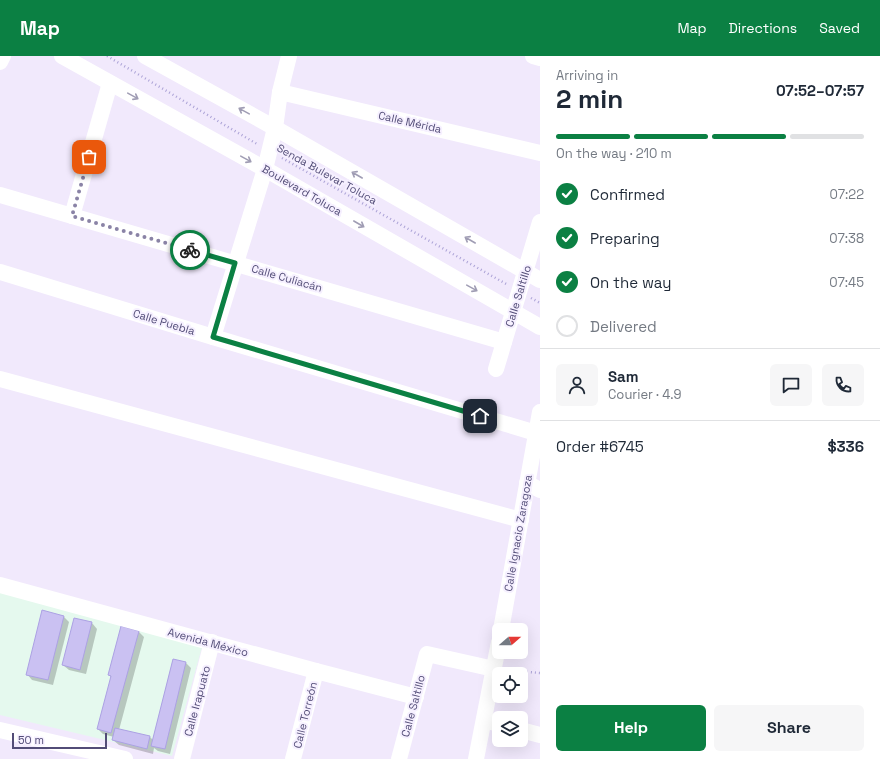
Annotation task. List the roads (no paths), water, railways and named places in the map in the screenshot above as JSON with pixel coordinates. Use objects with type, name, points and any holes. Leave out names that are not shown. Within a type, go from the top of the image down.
[{"type":"street","points":[[0,62],[3,56]]},
{"type":"street","name":"Boulevard Toluca","points":[[62,56],[265,169],[540,327]]},
{"type":"street","points":[[145,56],[275,128],[540,280]]},
{"type":"street","points":[[213,337],[265,169],[275,128],[280,92],[288,56]]},
{"type":"street","points":[[533,56],[540,58]]},
{"type":"street","points":[[72,216],[110,83]]},
{"type":"street","name":"Calle Mérida","points":[[280,92],[540,153]]},
{"type":"street","name":"Calle Culiacán","points":[[0,196],[504,342]]},
{"type":"street","name":"Calle Saltillo","points":[[496,369],[540,222]]},
{"type":"street","name":"Calle Puebla","points":[[0,272],[213,337],[538,422]]},
{"type":"street","points":[[0,379],[521,520]]},
{"type":"street","name":"Calle Ignacio Zaragoza","points":[[502,623],[521,520],[534,487],[538,422]]},
{"type":"street","name":"Avenida México","points":[[0,586],[416,697]]},
{"type":"street","name":"Calle Irapuato","points":[[182,759],[212,642]]},
{"type":"street","name":"Calle Saltillo","points":[[399,759],[428,654],[492,669]]},
{"type":"street","name":"Calle Torreón","points":[[294,759],[316,671]]},
{"type":"street","points":[[476,759],[492,722]]},
{"type":"street","points":[[0,730],[125,759]]},
{"type":"street","points":[[528,732],[540,735]]}]
